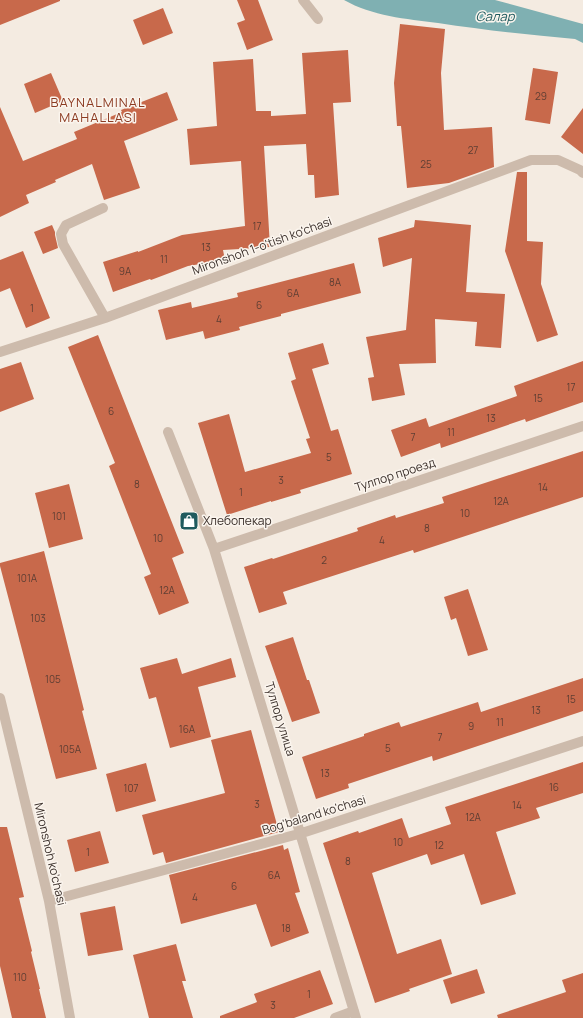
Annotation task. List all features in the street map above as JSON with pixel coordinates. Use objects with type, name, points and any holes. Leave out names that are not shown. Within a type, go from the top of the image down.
[{"type":"street","points":[[302,0],[318,19]]},
{"type":"street","name":"Mironshoh 1-o'tish ko'chasi","points":[[0,352],[105,318],[531,160],[558,160],[580,170],[583,173]]},
{"type":"street","points":[[103,208],[66,225],[61,234],[63,244],[105,318]]},
{"type":"street","name":"Тулпор проезд","points":[[214,549],[583,426]]},
{"type":"street","name":"Тулпор улица","points":[[168,432],[214,549],[302,834],[355,1014]]},
{"type":"street","name":"Mironshoh ko'chasi","points":[[0,698],[49,901],[70,1018]]},
{"type":"street","name":"Bog'baland ko'chasi","points":[[49,901],[302,834],[583,741]]},
{"type":"street","points":[[335,1018],[355,1014]]},
{"type":"water","name":"Салар","points":[[344,0],[495,0],[583,24],[583,43],[575,39],[489,30],[402,18],[366,10]]},
{"type":"building","points":[[0,0],[60,0],[60,1],[0,25]]},
{"type":"building","points":[[237,0],[258,0],[273,40],[247,50],[237,23],[245,20]]},
{"type":"building","points":[[163,8],[173,33],[143,45],[133,20]]},
{"type":"building","points":[[400,24],[445,29],[441,73],[444,130],[492,127],[494,167],[449,183],[407,188],[401,126],[397,126],[394,83]]},
{"type":"building","points":[[348,50],[351,102],[333,103],[339,195],[315,198],[314,175],[308,175],[306,144],[264,146],[270,247],[223,250],[225,260],[188,266],[113,292],[103,262],[138,252],[182,235],[245,226],[241,161],[190,165],[187,129],[217,126],[213,62],[253,59],[256,111],[271,111],[271,116],[306,114],[302,53]]},
{"type":"building","points":[[533,68],[558,72],[550,124],[525,120]]},
{"type":"building","points":[[51,73],[63,101],[35,113],[24,84]]},
{"type":"building","points":[[167,92],[178,120],[124,141],[140,188],[104,200],[92,164],[55,180],[56,182],[26,195],[29,203],[0,217],[0,107],[23,161],[77,139],[74,132],[122,112],[121,110]]},
{"type":"building","points":[[583,108],[583,154],[561,137]]},
{"type":"building","points":[[517,172],[527,172],[527,241],[543,242],[541,284],[558,335],[537,342],[505,251]]},
{"type":"building","points":[[415,220],[471,225],[466,292],[505,294],[501,348],[475,346],[477,322],[435,319],[436,363],[399,364],[405,395],[372,401],[368,378],[374,377],[366,337],[406,330],[412,258],[383,267],[378,238],[414,227]]},
{"type":"building","points":[[52,225],[58,248],[43,254],[34,232]]},
{"type":"building","points":[[23,251],[50,318],[26,328],[10,288],[0,292],[0,260]]},
{"type":"building","points":[[354,263],[361,293],[281,314],[281,316],[239,327],[240,330],[205,339],[203,331],[166,340],[158,310],[191,302],[192,308],[238,297],[237,293]]},
{"type":"building","points":[[98,335],[184,553],[172,558],[189,603],[159,615],[144,577],[151,574],[109,466],[115,463],[68,347]]},
{"type":"building","points":[[323,343],[329,364],[312,369],[331,431],[338,429],[352,474],[300,490],[301,493],[227,515],[198,423],[229,414],[245,472],[311,453],[306,439],[310,438],[291,381],[296,379],[288,353]]},
{"type":"building","points":[[583,361],[583,402],[526,422],[525,419],[441,448],[440,443],[401,457],[391,430],[426,418],[429,427],[517,396],[514,386]]},
{"type":"building","points":[[21,362],[34,399],[0,412],[0,369]]},
{"type":"building","points":[[583,451],[583,497],[414,553],[413,550],[283,592],[287,604],[259,613],[244,567],[358,531],[357,528],[395,515],[396,518],[444,503],[442,497]]},
{"type":"building","points":[[69,484],[83,539],[49,548],[35,493]]},
{"type":"building","points":[[44,551],[84,710],[82,711],[97,769],[56,779],[0,566],[0,563]]},
{"type":"building","points":[[468,589],[488,650],[468,656],[456,618],[451,620],[444,597]]},
{"type":"building","points":[[293,637],[307,680],[309,680],[320,713],[292,722],[265,646]]},
{"type":"building","points":[[177,658],[182,674],[231,658],[236,677],[198,687],[211,737],[170,748],[156,697],[149,699],[140,668]]},
{"type":"building","points":[[583,678],[583,711],[433,761],[432,756],[348,784],[349,788],[316,799],[302,757],[364,736],[364,734],[399,722],[401,727],[478,702],[481,712]]},
{"type":"building","points":[[251,730],[279,832],[166,863],[163,852],[153,855],[142,815],[225,793],[211,740]]},
{"type":"building","points":[[583,762],[583,793],[536,808],[540,818],[496,832],[516,894],[481,905],[464,854],[431,865],[427,854],[372,873],[397,954],[441,939],[452,974],[375,1003],[323,843],[358,831],[359,833],[402,818],[409,838],[451,824],[445,807]]},
{"type":"building","points":[[146,763],[156,801],[116,812],[106,774]]},
{"type":"building","points":[[0,827],[7,827],[24,897],[19,898],[46,1018],[12,1018],[0,966]]},
{"type":"building","points":[[100,831],[109,863],[75,872],[67,840]]},
{"type":"building","points":[[283,845],[284,850],[288,848],[300,892],[295,893],[309,933],[271,947],[256,904],[181,924],[169,875]]},
{"type":"building","points":[[115,906],[123,950],[88,956],[80,913]]},
{"type":"building","points":[[176,944],[186,981],[182,981],[193,1018],[149,1018],[133,955]]},
{"type":"building","points":[[477,969],[485,993],[451,1004],[443,980]]},
{"type":"building","points":[[320,970],[333,1004],[294,1018],[220,1018],[220,1016],[257,1002],[254,994]]},
{"type":"building","points":[[583,973],[583,1018],[498,1018],[497,1015],[566,992],[562,980]]},
{"type":"place","name":"Хлебопекар","points":[[189,521]]},
{"type":"district","name":"BAYNALMINAL MAHALLASI","points":[[98,110]]}]
